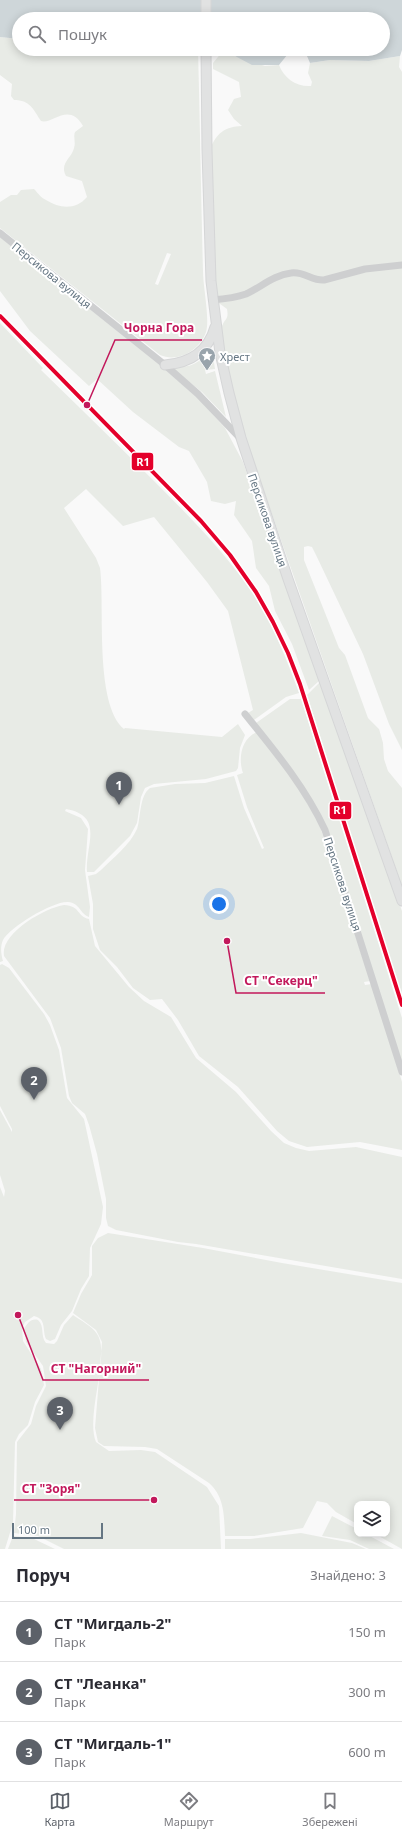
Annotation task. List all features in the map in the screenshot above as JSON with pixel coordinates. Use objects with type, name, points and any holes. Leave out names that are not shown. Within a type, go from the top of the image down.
[{"type":"main road","points":[[206,0],[206,12]]},
{"type":"main road","points":[[206,56],[209,232],[212,300],[227,386],[241,438]]},
{"type":"main road","points":[[165,365],[185,362],[199,354],[209,343],[216,325]]},
{"type":"main road","name":"Персикова вулиця","points":[[241,438],[288,579],[402,901]]},
{"type":"street","name":"Персикова вулиця","points":[[0,233],[165,365],[206,401],[241,438]]},
{"type":"street","points":[[212,300],[239,296],[268,281],[290,273],[302,273],[318,280],[324,280],[365,269],[402,265]]},
{"type":"street","name":"Персикова вулиця","points":[[245,714],[296,780],[314,807],[325,830],[402,1072]]},
{"type":"shaded area","points":[[0,0],[402,0],[402,50],[400,56],[369,61],[330,60],[310,63],[307,56],[390,56],[390,12],[12,12],[12,38],[0,37]]},
{"type":"shaded area","points":[[0,37],[12,38],[12,56],[198,56],[203,271],[207,326],[203,338],[194,349],[181,356],[167,357],[160,355],[0,228],[0,202],[11,195],[17,195],[21,190],[34,189],[41,197],[51,203],[68,207],[78,204],[87,197],[82,181],[66,176],[64,171],[65,164],[73,152],[75,132],[83,126],[78,119],[72,115],[66,114],[50,120],[41,121],[27,103],[14,100],[11,96],[12,84],[0,75]],"holes":[[[167,253],[171,254],[158,285],[155,284]]]},
{"type":"shaded area","points":[[219,56],[234,56],[265,66],[279,65],[287,78],[291,81],[300,85],[311,86],[312,82],[308,73],[310,63],[330,60],[369,61],[400,56],[399,67],[402,72],[402,750],[389,724],[363,654],[312,547],[304,547],[304,560],[339,648],[345,655],[368,718],[379,729],[383,743],[384,759],[388,771],[402,788],[402,886],[259,477],[232,391],[222,335],[222,326],[227,317],[227,309],[216,301],[210,149],[218,135],[226,129],[242,126],[234,119],[228,110],[234,99],[241,97],[239,82],[213,69],[213,63]]},
{"type":"shaded area","points":[[235,56],[286,56],[279,65],[252,65]]},
{"type":"shaded area","points":[[0,237],[162,367],[199,399],[225,428],[243,462],[319,681],[309,690],[292,644],[275,611],[269,586],[256,568],[252,541],[234,515],[236,501],[225,504],[211,501],[207,482],[189,451],[179,447],[133,412],[97,379],[89,386],[30,331],[0,291]]},
{"type":"shaded area","points":[[0,323],[43,368],[41,370],[208,536],[255,597],[285,656],[299,693],[286,697],[254,720],[248,713],[253,710],[228,611],[207,582],[154,517],[123,526],[86,489],[64,508],[96,558],[100,568],[103,653],[108,699],[115,716],[124,729],[222,737],[238,724],[245,735],[240,748],[238,768],[236,771],[206,779],[154,784],[145,788],[141,797],[137,823],[130,836],[94,872],[87,872],[90,842],[89,825],[85,818],[78,813],[66,809],[65,811],[81,818],[88,829],[85,870],[90,907],[89,917],[84,914],[78,906],[68,902],[43,910],[14,928],[7,935],[2,943],[1,950],[3,961],[0,962]]},
{"type":"shaded area","points":[[212,349],[215,369],[205,370],[206,374],[215,371],[226,417],[202,392],[174,370],[176,366],[182,367],[196,363]]},
{"type":"shaded area","points":[[320,682],[402,911],[402,998],[307,695]]},
{"type":"shaded area","points":[[290,699],[301,699],[402,1018],[402,1065],[328,830],[256,723]]},
{"type":"shaded area","points":[[257,732],[294,781],[319,823],[370,981],[364,982],[365,985],[372,984],[402,1082],[402,1150],[360,1142],[307,1147],[289,1141],[277,1131],[238,1087],[199,1056],[178,1020],[162,999],[150,1000],[133,988],[117,967],[100,950],[93,929],[93,904],[88,876],[96,874],[101,870],[121,851],[134,835],[137,829],[144,796],[150,788],[175,784],[205,783],[234,776],[244,808],[262,849],[264,848],[247,807],[237,775],[243,773],[241,755],[244,744],[247,739]]},
{"type":"shaded area","points":[[64,905],[73,907],[82,916],[89,919],[95,946],[129,987],[144,1001],[171,1017],[196,1058],[236,1092],[271,1131],[284,1143],[309,1151],[356,1147],[402,1157],[402,1279],[178,1242],[116,1230],[108,1226],[106,1218],[106,1199],[97,1154],[89,1125],[85,1114],[72,1103],[69,1096],[61,1048],[50,1018],[4,956],[5,947],[9,939],[25,923],[46,911]]},
{"type":"shaded area","points":[[2,964],[9,968],[44,1014],[50,1025],[59,1050],[67,1098],[84,1119],[103,1207],[101,1224],[90,1248],[89,1276],[81,1289],[72,1311],[61,1325],[55,1339],[50,1341],[46,1339],[42,1322],[38,1317],[34,1316],[25,1322],[22,1328],[23,1341],[41,1369],[44,1385],[35,1402],[28,1425],[19,1434],[15,1442],[13,1523],[5,1549],[0,1549],[0,1187],[4,1197],[5,1191],[0,1175],[0,1110],[12,1132],[12,1129],[0,1106],[0,965]]},
{"type":"shaded area","points":[[108,1233],[402,1283],[402,1549],[380,1537],[390,1537],[390,1501],[354,1501],[354,1522],[336,1512],[327,1503],[317,1501],[303,1528],[254,1536],[225,1536],[224,1515],[221,1501],[209,1483],[157,1449],[145,1447],[104,1446],[98,1442],[95,1428],[102,1342],[96,1330],[73,1313],[81,1294],[92,1275],[92,1246],[98,1238]]},
{"type":"shaded area","points":[[73,1315],[95,1331],[101,1343],[100,1370],[93,1417],[93,1431],[96,1442],[109,1451],[141,1450],[155,1452],[207,1487],[219,1506],[221,1549],[64,1549],[38,1536],[14,1533],[16,1514],[17,1442],[31,1424],[36,1406],[46,1386],[43,1366],[26,1342],[24,1329],[31,1321],[38,1320],[40,1322],[43,1337],[46,1343],[54,1344],[57,1341],[64,1325]]},
{"type":"shaded area","points":[[332,1516],[354,1527],[354,1537],[372,1537],[394,1549],[369,1549],[350,1540],[322,1536]]},
{"type":"shaded area","points":[[301,1533],[352,1543],[366,1549],[225,1549],[225,1539],[250,1539]]},
{"type":"shaded area","points":[[13,1536],[32,1538],[55,1549],[8,1549]]},
{"type":"transit line","name":"R1","points":[[0,316],[201,521],[230,555],[256,592],[288,653],[300,684],[402,1005]]},
{"type":"place","name":"Хрест","points":[[207,371]]},
{"type":"place","name":"Чорна Гора","points":[[87,405]]},
{"type":"place","name":"СТ \"Мигдаль-2\"","points":[[119,805]]},
{"type":"place","name":"СТ \"Секерц\"","points":[[227,941]]},
{"type":"place","name":"СТ \"Леанка\"","points":[[34,1100]]},
{"type":"place","name":"СТ \"Нагорний\"","points":[[18,1315]]},
{"type":"place","name":"СТ \"Мигдаль-1\"","points":[[60,1430]]},
{"type":"place","name":"СТ \"Зоря\"","points":[[154,1500]]}]
